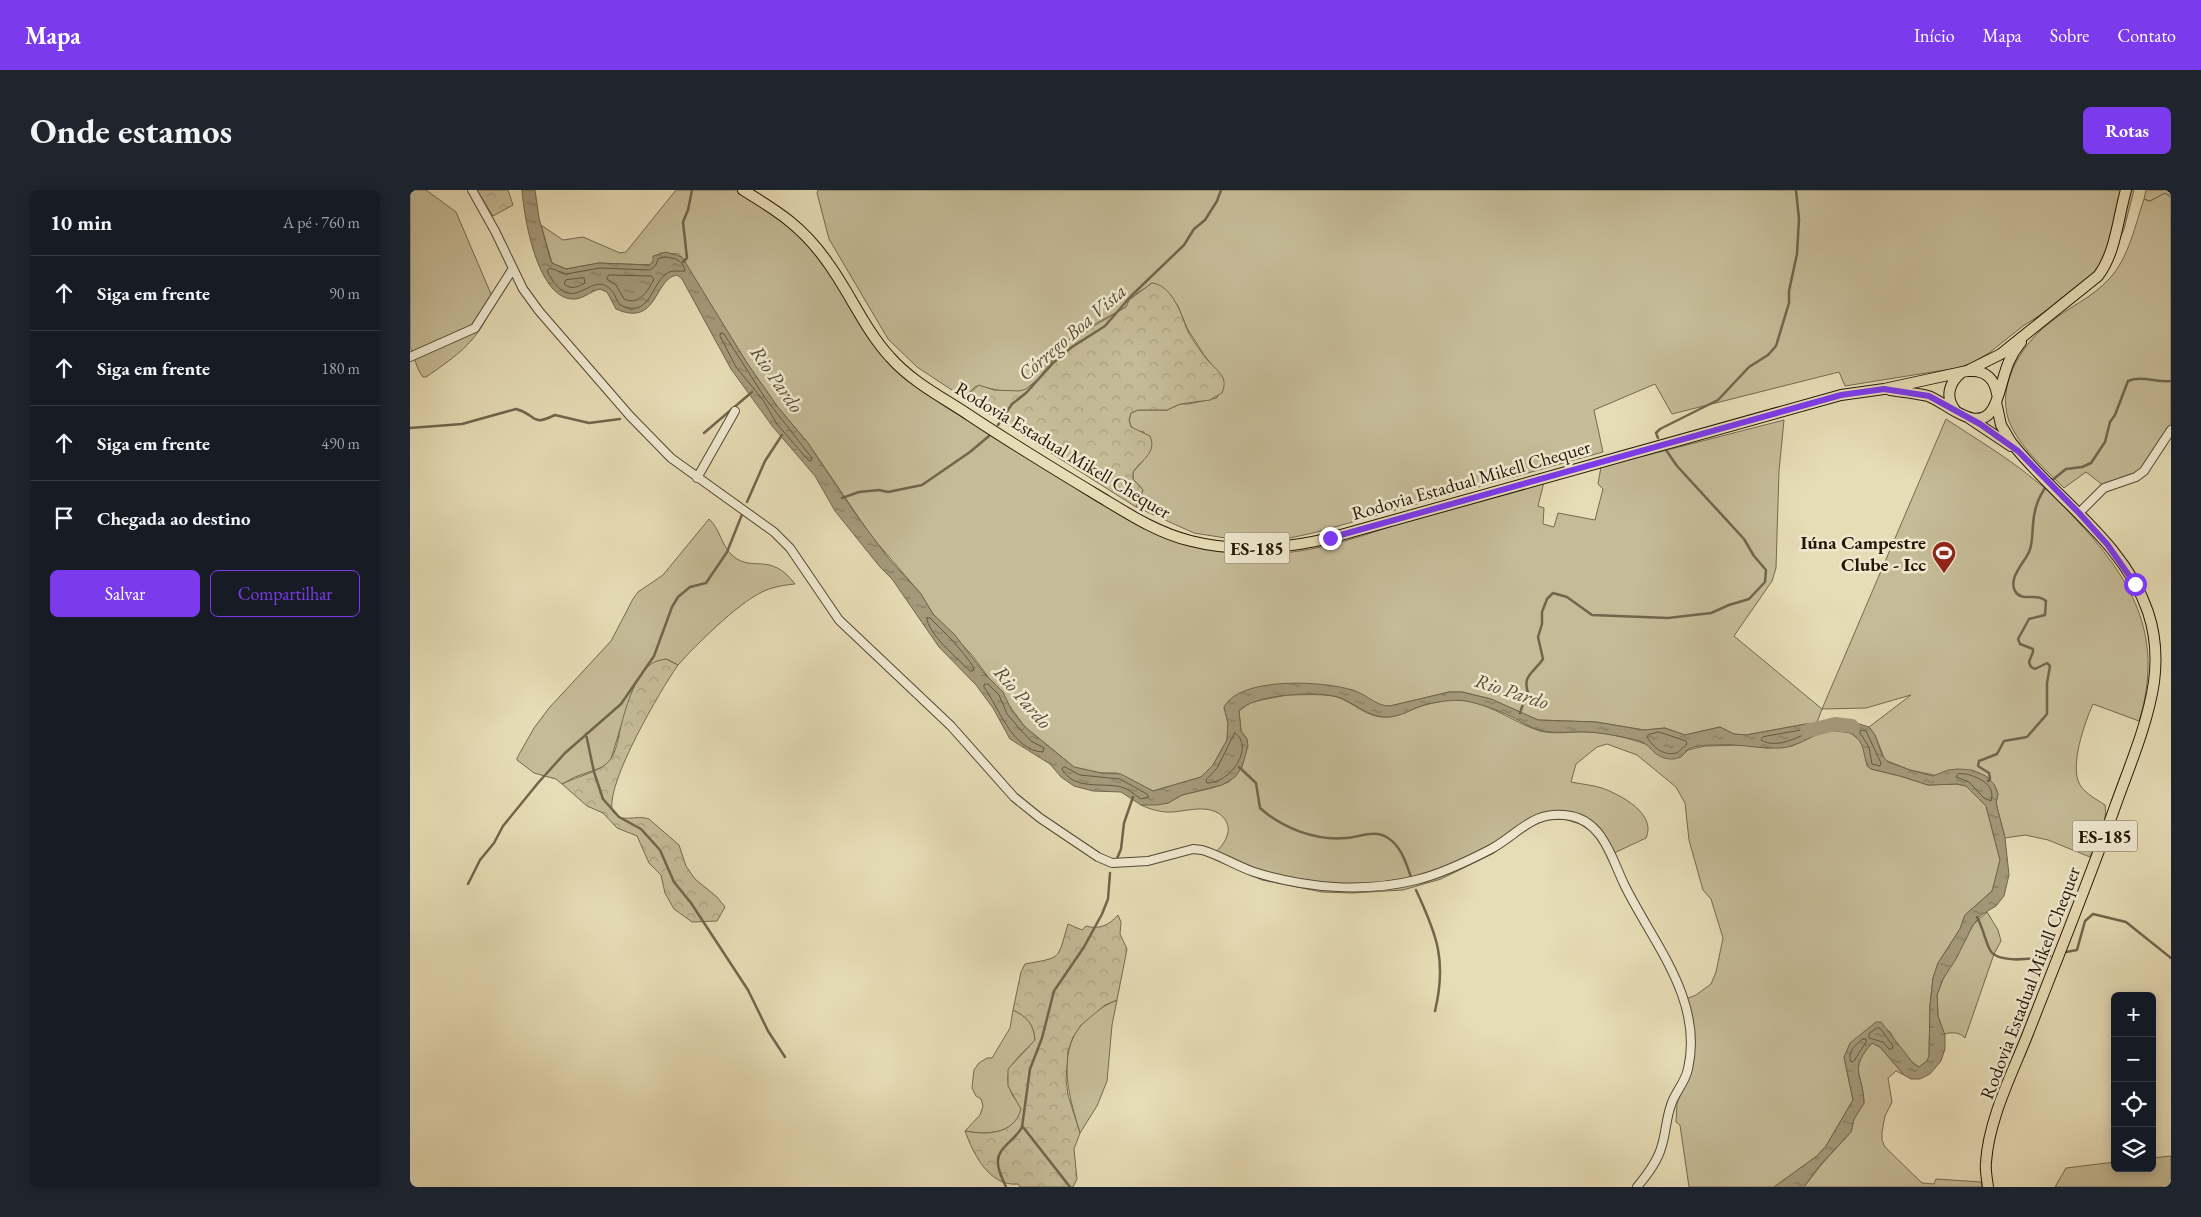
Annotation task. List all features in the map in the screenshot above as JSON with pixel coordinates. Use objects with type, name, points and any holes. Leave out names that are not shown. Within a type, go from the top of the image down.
[{"type":"main road","name":"Rodovia Estadual Mikell Chequer","points":[[743,190],[784,215],[799,228],[828,263],[880,346],[896,363],[923,385],[1025,452],[1139,520],[1172,535],[1221,547],[1280,547],[1330,538],[1841,395],[1884,389]]},
{"type":"main road","points":[[1955,411],[1949,394],[1952,382],[1964,372],[2001,354],[2089,285],[2102,270],[2111,249],[2126,190]]},
{"type":"main road","points":[[1969,418],[1976,419],[1988,413],[1997,398],[2006,366],[2030,332]]},
{"type":"main road","name":"ES-185","points":[[1884,389],[1974,370],[1988,375],[1996,387],[2003,430],[2018,451]]},
{"type":"main road","name":"ES-185","points":[[1884,389],[1929,396],[1969,418],[2018,451]]},
{"type":"main road","name":"Rodovia Estadual Mikell Chequer","points":[[1988,1187],[1986,1164],[1991,1132],[2012,1074],[2085,892],[2149,707],[2153,683],[2154,643],[2148,612],[2135,584],[2123,565],[2079,513],[2064,500],[2018,451]]},
{"type":"street","points":[[472,190],[495,231],[522,289],[642,429],[671,458],[774,532],[790,548],[839,620],[951,726],[1014,796],[1040,818],[1105,861],[1121,863],[1148,861],[1193,849],[1202,850],[1253,872],[1284,880],[1308,884],[1354,887],[1401,883],[1438,873],[1493,848],[1518,829],[1539,818],[1564,815],[1582,819],[1589,824],[1604,841],[1625,886],[1668,962],[1679,988],[1690,1028],[1690,1058],[1685,1079],[1670,1107],[1660,1152],[1637,1187]]},
{"type":"street","points":[[410,356],[475,328],[512,270]]},
{"type":"street","points":[[697,478],[735,412]]},
{"type":"street","points":[[2079,513],[2104,488],[2136,477],[2144,471],[2171,430]]},
{"type":"green space","points":[[410,190],[426,190],[456,212],[494,301],[482,326],[467,345],[458,354],[426,377],[423,377],[419,370],[410,347]]},
{"type":"green space","points":[[477,190],[508,190],[513,205],[493,216]]},
{"type":"green space","points":[[676,190],[739,190],[800,229],[898,367],[1182,542],[1219,551],[1253,554],[1286,553],[1317,548],[1349,540],[1460,503],[1544,482],[1538,506],[1544,508],[1543,524],[1554,527],[1558,513],[1595,520],[1603,489],[1598,484],[1601,467],[1784,420],[1779,471],[1776,568],[1772,581],[1734,636],[1822,709],[1816,725],[1806,724],[1746,735],[1734,734],[1720,727],[1685,735],[1665,728],[1644,730],[1596,722],[1538,720],[1491,699],[1462,692],[1449,692],[1390,706],[1379,706],[1353,690],[1300,684],[1224,707],[1228,723],[1227,740],[1213,765],[1201,777],[1153,791],[1117,773],[1097,773],[1074,767],[1025,727],[972,655],[933,614],[921,594],[872,537],[808,443],[777,406],[747,363],[679,254],[660,253],[650,265],[599,263],[566,269],[552,263],[541,225],[563,240],[583,237],[620,253],[626,252]]},
{"type":"green space","points":[[818,190],[2134,190],[2124,229],[2112,258],[2051,308],[2023,326],[1989,353],[1972,363],[1957,368],[1845,386],[1839,372],[1672,414],[1655,384],[1594,410],[1603,452],[1313,533],[1271,542],[1238,540],[1194,533],[1136,507],[1143,490],[1133,479],[1133,472],[1143,461],[1144,432],[1132,427],[1130,424],[1131,413],[1138,410],[1167,410],[1180,404],[1217,398],[1223,379],[1204,355],[1187,328],[1178,306],[1165,289],[1152,283],[1132,297],[1125,307],[1072,338],[1060,349],[1038,381],[1025,390],[1006,392],[976,386],[964,398],[917,367],[888,339],[829,239],[817,193]]},
{"type":"green space","points":[[2146,190],[2171,190],[2171,197],[2165,193],[2150,201],[2144,199]]},
{"type":"green space","points":[[2165,193],[2171,197],[2171,435],[2140,479],[2104,486],[2086,472],[2064,488],[2029,452],[2012,428],[2007,414],[2007,385],[2019,357],[2037,334],[2055,318],[2095,292],[2116,271],[2126,251],[2144,199],[2150,201]]},
{"type":"green space","points":[[1152,283],[1159,285],[1170,294],[1190,335],[1205,357],[1221,375],[1224,380],[1224,386],[1222,393],[1210,400],[1180,404],[1167,410],[1138,410],[1131,413],[1129,420],[1131,427],[1150,436],[1152,442],[1148,456],[1133,472],[1133,479],[1143,490],[1136,507],[964,398],[979,385],[994,390],[1019,391],[1026,389],[1037,380],[1074,334],[1087,327],[1094,326],[1126,307],[1129,300]]},
{"type":"green space","points":[[1946,419],[2004,457],[2054,497],[2080,524],[2116,568],[2140,614],[2146,639],[2148,664],[2146,692],[2139,721],[2093,704],[2079,744],[2076,767],[2080,785],[2088,794],[2105,805],[2106,812],[2099,838],[2090,857],[2048,840],[2025,835],[2005,838],[1996,803],[1998,794],[1996,788],[1910,770],[1885,760],[1875,735],[1869,727],[1911,695],[1866,708],[1822,709]]},
{"type":"green space","points":[[709,519],[726,548],[733,556],[740,561],[770,565],[778,568],[795,584],[770,589],[752,598],[718,625],[678,665],[666,659],[621,726],[611,759],[603,767],[562,784],[556,779],[534,773],[517,758],[534,728],[549,708],[611,641],[638,592],[663,575]]},
{"type":"green space","points":[[666,659],[678,665],[636,736],[618,779],[612,810],[624,818],[649,819],[679,845],[686,866],[695,879],[717,897],[725,907],[717,921],[692,922],[674,909],[665,893],[661,875],[649,863],[637,836],[617,828],[603,813],[587,806],[562,784],[601,768],[610,760],[615,750],[635,685],[645,669],[656,661]]},
{"type":"green space","points":[[1287,695],[1335,696],[1371,714],[1382,717],[1398,715],[1440,701],[1470,702],[1490,708],[1540,731],[1552,733],[1589,732],[1613,735],[1647,745],[1680,758],[1688,750],[1705,746],[1783,747],[1792,746],[1827,730],[1851,733],[1860,741],[1864,748],[1867,766],[1871,769],[1928,785],[1957,784],[1966,786],[1986,806],[2000,860],[1992,891],[1965,915],[1960,929],[1938,963],[1933,978],[1930,1005],[1929,1056],[1927,1061],[1919,1067],[1913,1063],[1898,1046],[1890,1032],[1876,1022],[1844,1057],[1853,1100],[1826,1146],[1817,1156],[1774,1187],[1689,1187],[1680,1125],[1676,1122],[1677,1103],[1692,1064],[1683,1000],[1696,995],[1711,984],[1716,972],[1723,938],[1711,899],[1703,890],[1689,840],[1685,803],[1676,787],[1637,755],[1607,744],[1597,747],[1576,764],[1571,782],[1602,788],[1618,795],[1642,813],[1648,829],[1646,838],[1612,854],[1598,836],[1580,824],[1564,819],[1543,820],[1522,829],[1494,853],[1441,879],[1403,890],[1352,893],[1322,892],[1262,880],[1209,857],[1221,846],[1228,832],[1226,821],[1219,813],[1206,809],[1164,812],[1141,805],[1168,803],[1182,795],[1229,782],[1242,767],[1247,739],[1241,731],[1239,711],[1251,702]]},
{"type":"green space","points":[[1987,912],[1998,930],[2001,941],[1994,954],[1965,1038],[1956,1033],[1944,1034],[1938,1016],[1937,995],[1943,979],[1973,925]]},
{"type":"green space","points":[[1118,915],[1121,922],[1120,934],[1127,949],[1117,1000],[1105,1005],[1081,1025],[1073,1037],[1068,1051],[1066,1080],[1068,1095],[1080,1133],[1074,1149],[1077,1179],[1073,1187],[1020,1187],[1018,1184],[999,1180],[984,1167],[965,1131],[990,1133],[1006,1128],[1017,1118],[1021,1109],[1008,1086],[1008,1069],[1035,1040],[1029,1022],[1013,1010],[1021,972],[1025,964],[1046,960],[1056,955],[1062,945],[1068,924],[1082,930],[1086,926],[1099,927],[1111,922]]},
{"type":"green space","points":[[1117,1000],[1112,1025],[1107,1081],[1097,1106],[1080,1133],[1069,1093],[1067,1074],[1068,1056],[1072,1040],[1081,1025],[1096,1011]]},
{"type":"green space","points":[[1013,1010],[1022,1014],[1029,1021],[1035,1040],[1017,1059],[1009,1071],[1009,1087],[1022,1109],[1013,1124],[1006,1128],[990,1133],[965,1131],[980,1115],[983,1106],[981,1099],[976,1096],[972,1088],[974,1070],[979,1063],[987,1058],[992,1058],[1010,1028]]},
{"type":"green space","points":[[1872,1043],[1880,1047],[1904,1075],[1896,1071],[1888,1078],[1892,1102],[1885,1116],[1882,1132],[1882,1140],[1885,1147],[1922,1183],[1934,1184],[1936,1179],[1981,1182],[1982,1187],[1804,1187],[1851,1132],[1854,1119],[1864,1103],[1859,1072],[1860,1060]]},
{"type":"green space","points":[[2171,1156],[2171,1187],[2055,1187],[2066,1168],[2111,1162],[2111,1172],[2156,1172],[2156,1158]]},
{"type":"water","points":[[522,190],[535,190],[539,218],[550,258],[552,263],[566,269],[599,263],[649,265],[653,262],[653,256],[666,252],[682,257],[747,363],[777,406],[808,443],[854,512],[889,559],[921,594],[933,614],[955,635],[984,673],[1003,692],[1012,711],[1025,727],[1074,767],[1102,773],[1121,774],[1153,791],[1201,777],[1213,765],[1227,740],[1228,723],[1224,707],[1233,697],[1247,690],[1264,686],[1303,683],[1322,684],[1352,690],[1375,702],[1390,706],[1449,692],[1462,692],[1491,699],[1538,720],[1596,722],[1644,730],[1665,728],[1685,735],[1720,727],[1734,734],[1746,735],[1806,724],[1827,725],[1853,722],[1869,727],[1875,735],[1882,755],[1888,762],[1933,776],[1948,770],[1958,769],[1972,770],[1986,776],[1994,784],[1998,794],[1996,803],[2005,838],[2009,875],[2004,896],[1996,906],[1981,915],[1973,925],[1956,959],[1943,979],[1937,995],[1938,1016],[1945,1035],[1945,1049],[1941,1061],[1930,1074],[1920,1079],[1911,1079],[1904,1075],[1880,1047],[1872,1043],[1860,1060],[1859,1072],[1864,1103],[1854,1119],[1851,1132],[1821,1164],[1804,1187],[1774,1187],[1817,1156],[1826,1146],[1853,1100],[1844,1057],[1850,1043],[1876,1022],[1881,1022],[1913,1063],[1919,1067],[1927,1061],[1929,1056],[1930,1005],[1933,978],[1938,963],[1960,929],[1965,915],[1992,891],[2000,860],[1986,806],[1966,786],[1957,784],[1928,785],[1871,769],[1868,766],[1860,742],[1852,734],[1843,730],[1825,732],[1781,748],[1730,745],[1700,746],[1672,759],[1661,757],[1640,741],[1614,735],[1543,731],[1495,710],[1466,701],[1438,702],[1398,715],[1382,717],[1341,698],[1319,694],[1304,694],[1272,697],[1247,705],[1239,711],[1241,731],[1247,739],[1248,746],[1242,767],[1235,777],[1222,785],[1182,795],[1168,803],[1157,805],[1141,805],[1121,792],[1093,791],[1074,786],[1061,777],[1050,764],[1010,739],[993,708],[976,685],[939,647],[892,579],[835,511],[815,476],[773,427],[731,369],[682,279],[677,275],[669,278],[654,300],[640,312],[630,313],[616,309],[607,292],[600,289],[576,299],[560,295],[550,285],[541,271],[529,236]]},
{"type":"waterway","points":[[683,262],[687,258],[683,222],[688,210],[692,190]]},
{"type":"waterway","name":"Córrego Boa Vista","points":[[998,425],[1012,404],[1026,393],[1054,362],[1072,347],[1105,326],[1131,296],[1184,245],[1194,229],[1205,220],[1217,201],[1221,190]]},
{"type":"waterway","points":[[1658,438],[1656,433],[1660,429],[1718,400],[1749,367],[1768,355],[1776,346],[1789,303],[1789,291],[1797,254],[1799,219],[1796,190]]},
{"type":"waterway","points":[[2051,481],[2066,469],[2082,467],[2091,463],[2105,442],[2110,422],[2115,415],[2128,381],[2133,379],[2171,381]]},
{"type":"waterway","points":[[704,433],[752,392]]},
{"type":"waterway","points":[[410,428],[462,424],[516,409],[537,420],[555,415],[589,423],[620,419]]},
{"type":"waterway","points":[[747,502],[765,461],[782,435]]},
{"type":"waterway","name":"Córrego Boa Vista","points":[[842,498],[859,492],[879,490],[888,492],[922,485],[970,452],[989,436]]},
{"type":"waterway","points":[[1520,713],[1523,704],[1529,696],[1527,679],[1543,659],[1538,637],[1542,624],[1542,612],[1547,599],[1553,593],[1567,597],[1592,615],[1668,618],[1711,613],[1749,599],[1765,582],[1766,570],[1754,556],[1744,539],[1677,466],[1666,450]]},
{"type":"waterway","points":[[1988,781],[1990,779],[1989,773],[1978,766],[1979,761],[1997,754],[2004,741],[2027,737],[2047,714],[2047,683],[2050,666],[2047,663],[2035,669],[2031,667],[2029,662],[2033,649],[2020,644],[2018,639],[2029,619],[2045,615],[2046,601],[2038,597],[2018,595],[2013,586],[2015,576],[2030,549],[2035,509],[2047,485]]},
{"type":"waterway","points":[[468,884],[480,860],[494,843],[503,826],[538,783],[565,753],[621,704],[654,656],[672,607],[678,597],[690,587],[706,583],[727,552],[743,512]]},
{"type":"waterway","name":"Rio Pardo","points":[[1807,731],[1835,724],[1852,726]]},
{"type":"waterway","points":[[586,734],[594,772],[603,799],[619,817],[641,829],[660,850],[674,882],[691,903],[748,990],[768,1031],[785,1057]]},
{"type":"waterway","points":[[1239,767],[1256,783],[1260,808],[1278,822],[1300,832],[1323,837],[1346,838],[1373,834],[1383,835],[1393,841],[1400,850],[1411,877]]},
{"type":"waterway","points":[[1116,861],[1121,849],[1124,823],[1133,797]]},
{"type":"waterway","points":[[1006,1187],[999,1169],[998,1158],[1003,1148],[1022,1127],[1030,1069],[1042,1038],[1054,991],[1084,947],[1102,914],[1108,899],[1110,873]]},
{"type":"waterway","points":[[1416,890],[1430,921],[1438,949],[1440,977],[1435,1011]]},
{"type":"waterway","points":[[2066,952],[2077,950],[2085,921],[2093,914],[2126,922],[2171,958]]},
{"type":"waterway","points":[[1977,917],[1990,950],[1994,955],[2009,959],[2050,956]]},
{"type":"waterway","points":[[1023,1127],[1070,1187]]},
{"type":"place","name":"Iúna Campestre Clube - Icc","points":[[1944,574]]},
{"type":"route","points":[[1330,538],[1841,395],[1884,389],[1929,396],[1961,416],[1980,424],[2018,451],[2107,544],[2135,584]]}]
